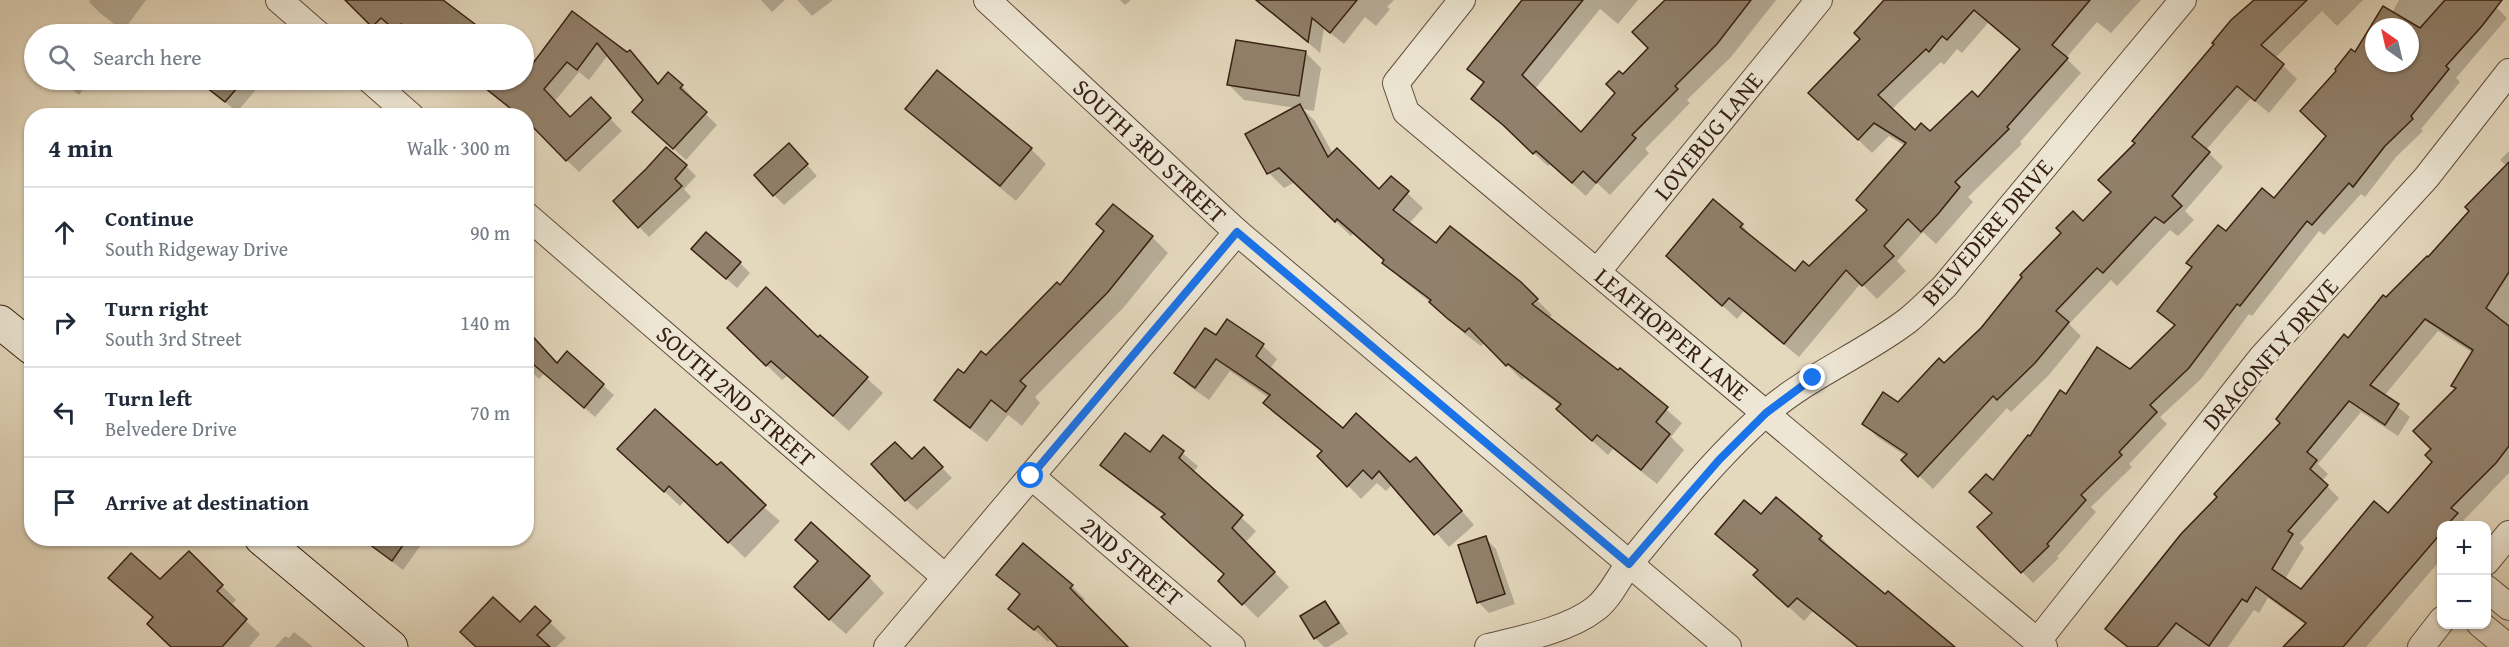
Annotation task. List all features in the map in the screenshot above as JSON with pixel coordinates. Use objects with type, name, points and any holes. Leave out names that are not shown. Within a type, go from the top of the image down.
[{"type":"street","points":[[279,0],[307,24]]},
{"type":"street","name":"SOUTH 3RD STREET","points":[[987,0],[1237,232],[1728,647]]},
{"type":"street","name":"LEAFHOPPER LANE","points":[[1462,0],[1396,82],[1406,112],[2041,644]]},
{"type":"street","name":"LOVEBUG LANE","points":[[1598,272],[1819,0]]},
{"type":"street","name":"BELVEDERE DRIVE","points":[[1488,647],[1526,638],[1575,620],[1596,609],[1614,588],[1629,564],[1719,460],[1766,413],[1813,378],[1907,321],[1944,287],[2183,0]]},
{"type":"street","name":"DRAGONFLY DRIVE","points":[[2041,644],[2262,357],[2426,178],[2509,72]]},
{"type":"street","points":[[381,90],[402,108]]},
{"type":"street","name":"SOUTH 2ND STREET","points":[[534,222],[945,577]]},
{"type":"street","points":[[887,647],[1237,232]]},
{"type":"street","points":[[0,322],[24,342]]},
{"type":"street","name":"2ND STREET","points":[[1031,476],[1232,647]]},
{"type":"street","points":[[2491,557],[2509,534]]},
{"type":"street","points":[[271,546],[391,647]]},
{"type":"street","points":[[2491,591],[2509,607]]},
{"type":"street","points":[[2421,647],[2437,626]]},
{"type":"street","points":[[2486,629],[2508,647]]},
{"type":"building","points":[[345,0],[443,0],[475,24],[388,24],[381,18],[375,24],[369,24]]},
{"type":"building","points":[[1256,0],[1357,0],[1330,33],[1312,18],[1308,42]]},
{"type":"building","points":[[1522,0],[1583,0],[1522,75],[1581,132],[1615,93],[1606,84],[1619,71],[1623,74],[1648,48],[1632,32],[1665,0],[1751,0],[1717,44],[1675,86],[1678,89],[1632,135],[1636,138],[1596,183],[1583,171],[1572,183],[1536,151],[1533,154],[1471,99],[1484,82],[1467,69]]},
{"type":"building","points":[[1884,0],[2090,0],[2052,45],[2068,58],[2007,127],[2009,129],[1955,182],[1960,187],[1938,214],[1921,232],[1908,219],[1884,246],[1894,256],[1862,286],[1846,270],[1784,344],[1729,298],[1722,306],[1666,256],[1713,199],[1743,224],[1740,227],[1795,271],[1803,261],[1809,266],[1867,210],[1856,200],[1906,143],[1874,123],[1858,140],[1808,93],[1860,39],[1854,33]],"holes":[[[1974,10],[2020,49],[1978,97],[1972,91],[1930,131],[1921,123],[1915,130],[1878,95],[1926,49],[1929,52],[1942,36],[1947,40]]]},
{"type":"building","points":[[2254,0],[2307,0],[2261,45],[2284,64],[2255,101],[2237,86],[2192,137],[2210,152],[2172,196],[2182,206],[2164,223],[2155,217],[2103,273],[2097,268],[2056,311],[2069,322],[2035,363],[1997,400],[1993,396],[1918,477],[1901,460],[1907,454],[1862,424],[1883,392],[1898,402],[1939,358],[1944,363],[1981,328],[2022,277],[2020,275],[2061,233],[2056,228],[2073,211],[2083,221],[2111,192],[2098,180],[2135,143],[2132,141],[2214,44],[2212,43],[2231,20]]},
{"type":"building","points":[[2445,0],[2502,0],[2446,66],[2449,69],[2411,116],[2413,119],[2385,146],[2353,187],[2349,183],[2312,225],[2307,221],[2240,306],[2237,304],[2189,368],[2150,405],[2157,412],[2119,452],[2122,455],[2081,495],[2086,500],[2047,544],[2049,546],[2021,573],[1977,527],[1992,513],[1969,492],[1986,474],[1993,480],[2028,435],[2030,436],[2060,390],[2066,394],[2097,347],[2130,369],[2175,325],[2157,311],[2192,267],[2186,263],[2218,225],[2226,231],[2262,188],[2274,198],[2326,136],[2300,111],[2336,71],[2335,69],[2351,49],[2355,52],[2365,36],[2365,72],[2419,72],[2419,27]]},
{"type":"building","points":[[2383,6],[2403,18],[2376,18]]},
{"type":"building","points":[[572,11],[627,52],[630,50],[658,84],[668,72],[683,85],[680,88],[707,112],[673,149],[632,112],[643,100],[597,43],[577,70],[567,62],[544,89],[570,117],[591,97],[611,118],[566,161],[534,128],[534,108],[510,108],[488,90],[534,90],[534,62]]},
{"type":"building","points":[[1236,40],[1306,51],[1299,96],[1227,85]]},
{"type":"building","points":[[937,70],[1032,148],[1000,186],[905,109]]},
{"type":"building","points":[[210,90],[235,90],[225,102]]},
{"type":"building","points":[[1300,104],[1328,157],[1337,148],[1379,189],[1391,176],[1409,191],[1393,210],[1436,243],[1450,226],[1521,282],[1538,299],[1532,304],[1618,370],[1620,368],[1668,407],[1656,422],[1670,434],[1641,470],[1597,435],[1592,441],[1556,409],[1561,404],[1508,364],[1506,366],[1469,328],[1465,332],[1448,319],[1429,302],[1431,300],[1382,263],[1384,260],[1337,219],[1335,222],[1279,168],[1267,174],[1245,134]]},
{"type":"building","points":[[789,143],[808,164],[773,196],[754,175]]},
{"type":"building","points":[[666,147],[687,165],[675,179],[682,186],[638,228],[613,201]]},
{"type":"building","points":[[2509,162],[2509,272],[2486,308],[2509,326],[2509,446],[2496,463],[2451,508],[2458,513],[2451,521],[2437,521],[2437,538],[2343,647],[2283,647],[2306,623],[2256,587],[2247,602],[2242,599],[2209,646],[2176,623],[2157,647],[2128,647],[2105,629],[2181,534],[2217,497],[2214,494],[2280,423],[2276,419],[2344,334],[2348,338],[2383,295],[2386,297],[2428,257],[2469,211],[2465,207]],"holes":[[[2425,319],[2473,350],[2451,386],[2456,388],[2413,431],[2431,449],[2425,455],[2432,462],[2388,513],[2374,501],[2301,589],[2272,569],[2293,534],[2288,531],[2328,485],[2310,469],[2317,460],[2307,452],[2349,401],[2385,425],[2399,404],[2370,385]]]},
{"type":"building","points":[[1113,204],[1153,236],[1108,292],[1020,381],[1026,386],[1006,412],[991,400],[970,428],[934,400],[958,369],[964,373],[981,351],[986,355],[1057,282],[1060,285],[1104,231],[1096,224]]},
{"type":"building","points":[[706,232],[741,262],[726,279],[691,249]]},
{"type":"building","points":[[766,287],[818,337],[820,335],[868,377],[833,416],[771,361],[766,366],[727,328]]},
{"type":"building","points":[[1227,319],[1264,344],[1256,356],[1343,428],[1356,413],[1410,462],[1416,457],[1462,511],[1434,535],[1379,471],[1372,479],[1363,470],[1347,487],[1317,456],[1322,451],[1263,403],[1270,395],[1216,359],[1195,388],[1174,373],[1205,328],[1216,335]]},
{"type":"building","points":[[534,338],[557,363],[567,351],[604,384],[584,408],[534,365]]},
{"type":"building","points":[[655,409],[717,465],[721,462],[766,505],[728,543],[669,486],[664,492],[617,449]]},
{"type":"building","points":[[1125,433],[1150,452],[1163,435],[1184,451],[1179,458],[1243,515],[1232,528],[1275,572],[1242,605],[1218,581],[1224,574],[1161,517],[1165,514],[1100,465]]},
{"type":"building","points":[[895,442],[912,459],[924,447],[943,467],[905,501],[871,464]]},
{"type":"building","points":[[1776,497],[1822,536],[1819,539],[1885,594],[1888,591],[1955,647],[1858,647],[1797,598],[1788,607],[1753,575],[1758,570],[1715,534],[1744,500],[1761,514]]},
{"type":"building","points":[[811,522],[870,576],[829,620],[794,587],[818,561],[795,540]]},
{"type":"building","points":[[1486,536],[1505,594],[1477,603],[1458,545]]},
{"type":"building","points":[[1023,543],[1073,585],[1070,588],[1128,647],[1058,647],[1038,626],[1034,630],[1008,609],[1020,594],[996,575]]},
{"type":"building","points":[[372,546],[402,546],[392,561]]},
{"type":"building","points":[[189,551],[223,585],[217,591],[247,619],[222,647],[171,647],[147,624],[153,617],[108,578],[131,553],[160,579]]},
{"type":"building","points":[[493,597],[520,622],[535,606],[551,621],[537,635],[550,647],[476,647],[460,632]]},
{"type":"building","points":[[1325,601],[1339,623],[1314,639],[1300,616]]},
{"type":"route","points":[[1031,476],[1237,232],[1629,564],[1719,460],[1766,413],[1813,378]]}]
